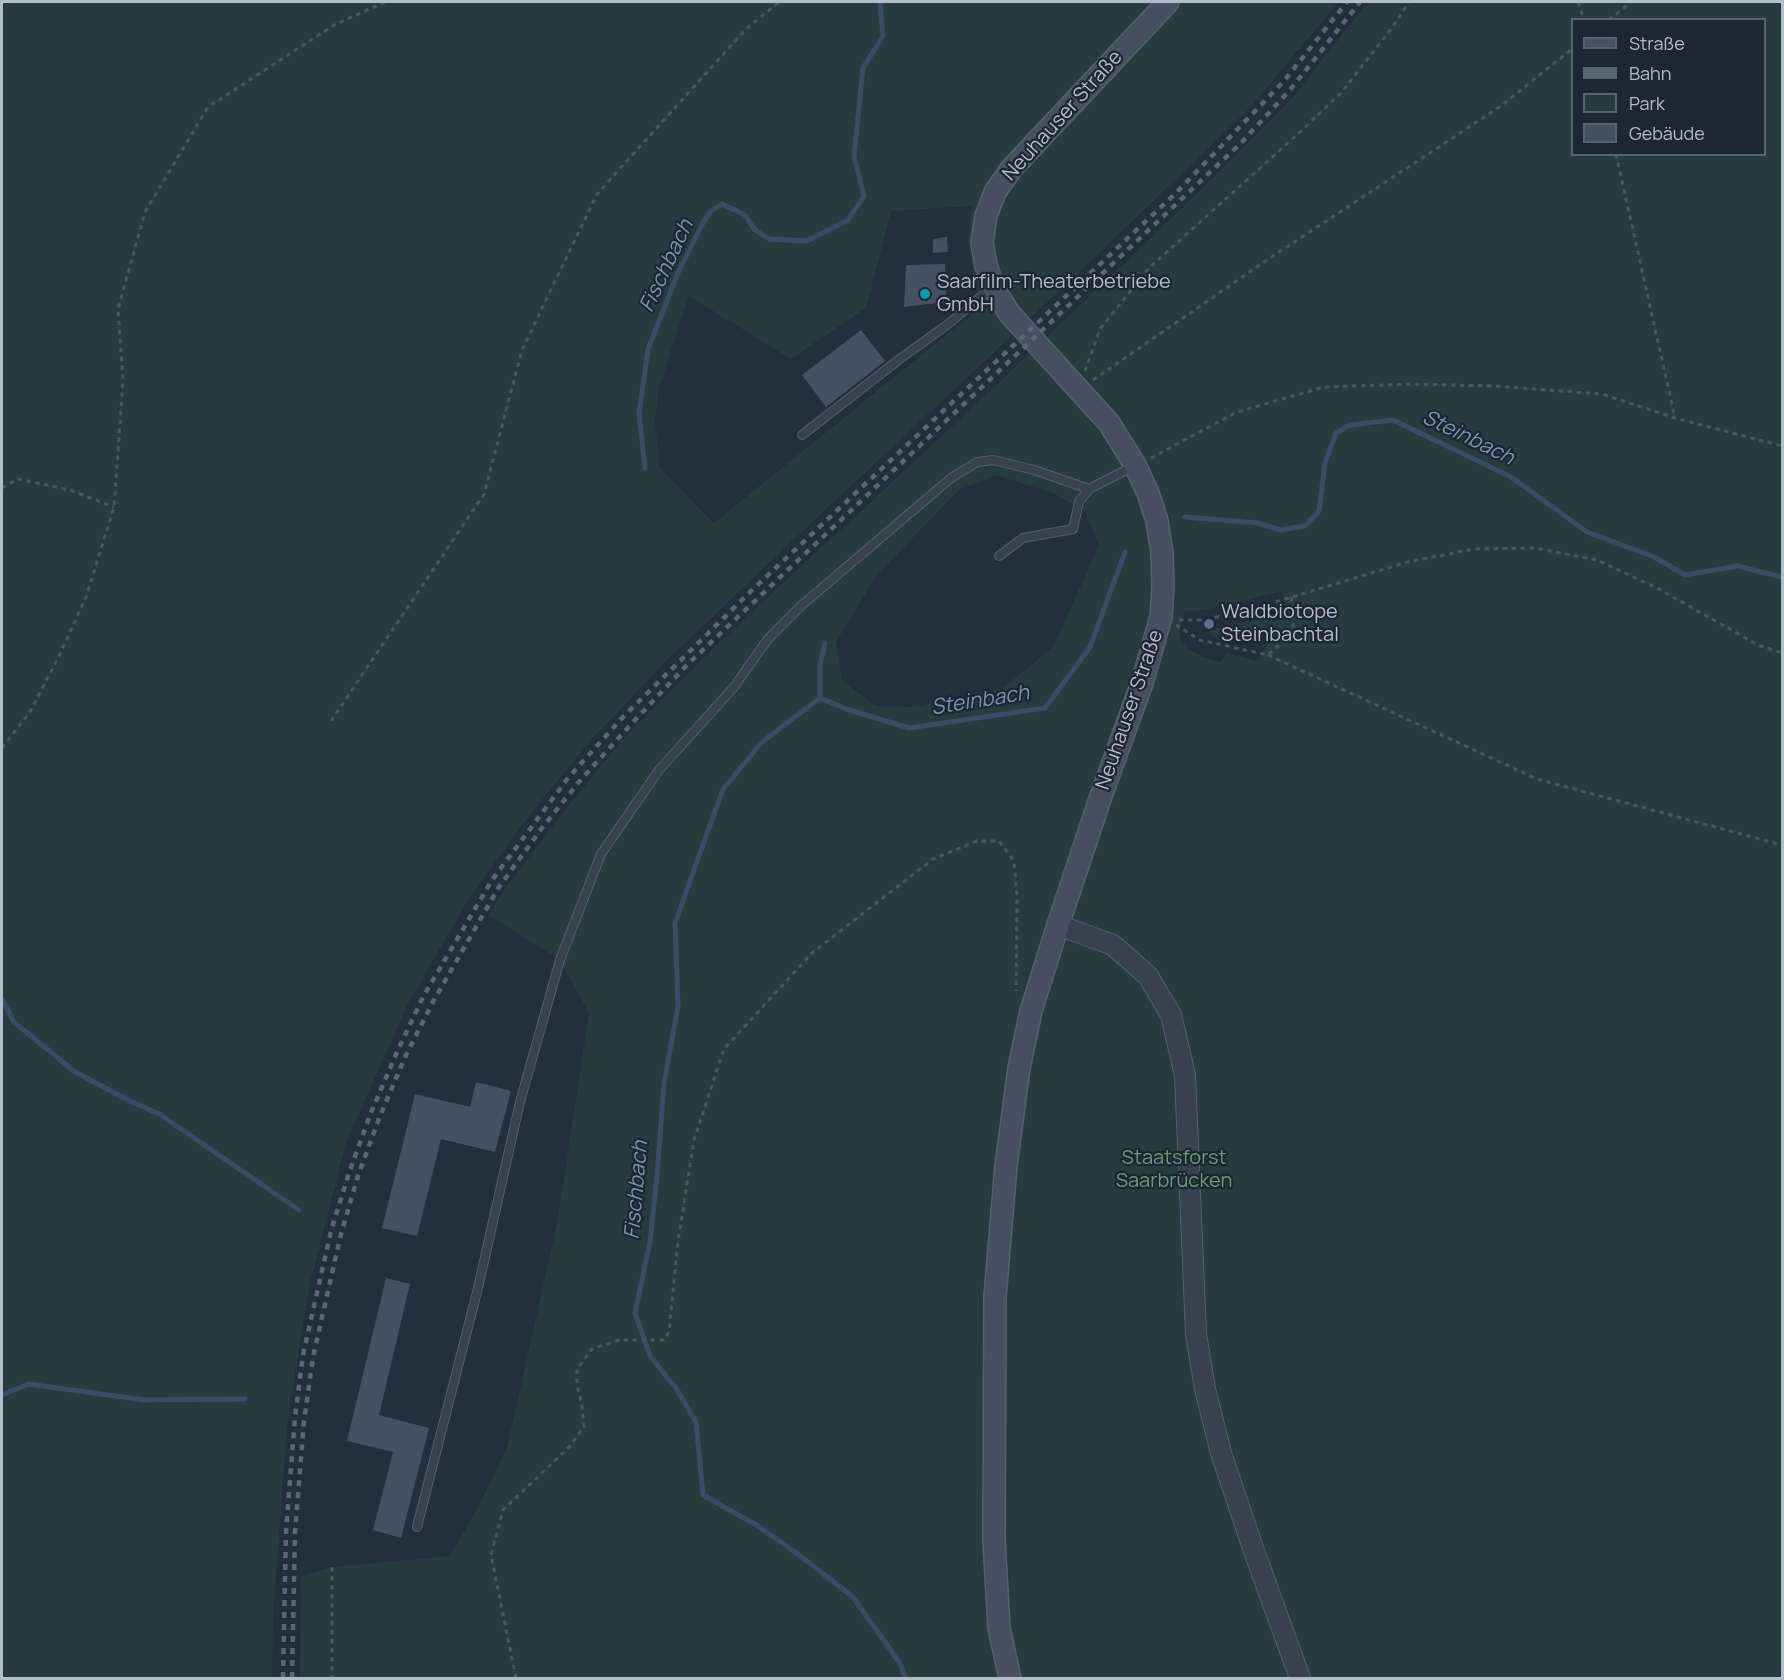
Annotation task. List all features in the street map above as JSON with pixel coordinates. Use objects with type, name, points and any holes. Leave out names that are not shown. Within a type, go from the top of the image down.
[{"type":"main road","name":"Neuhauser Straße","points":[[1010,1678],[999,1628],[994,1516],[995,1297],[1001,1221],[1019,1068],[1034,1001],[1058,925],[1142,683],[1161,617],[1163,587],[1162,553],[1157,521],[1136,465],[1109,423],[1009,313],[993,287],[982,243],[986,216],[995,192],[1012,168],[1168,2]]},
{"type":"street","points":[[1058,925],[1113,945],[1148,976],[1171,1015],[1185,1075],[1196,1334],[1205,1389],[1228,1475],[1300,1678]]},
{"type":"lane","points":[[802,435],[947,325],[993,287]]},
{"type":"lane","points":[[417,1527],[478,1288],[520,1102],[560,960],[601,854],[658,770],[734,687],[766,640],[802,605],[951,478],[976,462],[993,460],[1023,467],[1089,489]]},
{"type":"lane","points":[[999,556],[1023,538],[1073,529],[1079,502],[1089,489],[1136,465]]},
{"type":"path","points":[[2,748],[30,712],[60,654],[86,597],[114,507],[123,381],[118,309],[145,212],[208,107],[334,25],[385,2]]},
{"type":"path","points":[[331,721],[483,494],[522,350],[597,194],[747,28],[779,2]]},
{"type":"path","points":[[1079,390],[1100,329],[1149,268],[1341,93],[1409,2]]},
{"type":"path","points":[[1578,2],[1583,18]]},
{"type":"path","points":[[1611,18],[1631,2]]},
{"type":"path","points":[[1079,390],[1264,262],[1501,106],[1571,50]]},
{"type":"path","points":[[1616,156],[1675,418]]},
{"type":"path","points":[[1160,453],[1238,412],[1324,387],[1414,384],[1470,385],[1602,394],[1675,418],[1782,446]]},
{"type":"path","points":[[2,488],[18,479],[70,490],[114,507]]},
{"type":"path","points":[[1161,617],[1204,620],[1408,562],[1474,549],[1535,548],[1598,560],[1657,588],[1758,645],[1782,653]]},
{"type":"path","points":[[1268,655],[1293,628],[1294,612],[1291,597]]},
{"type":"path","points":[[1161,617],[1200,640],[1268,655],[1537,779],[1782,845]]},
{"type":"path","points":[[516,1678],[491,1555],[503,1510],[569,1447],[584,1427],[577,1369],[592,1349],[619,1340],[664,1340],[669,1332],[678,1241],[694,1140],[724,1049],[812,953],[933,859],[977,841],[999,842],[1014,861],[1017,896],[1016,997],[1034,1001]]},
{"type":"path","points":[[332,1567],[332,1678]]},
{"type":"green space","points":[[2,2],[1339,2],[1246,112],[666,661],[594,737],[527,818],[468,900],[408,1004],[346,1142],[310,1283],[288,1417],[273,1616],[272,1678],[2,1678]],"holes":[[[971,206],[968,243],[974,280],[982,306],[714,523],[660,468],[655,422],[659,388],[689,296],[791,359],[866,308],[891,211]]]},
{"type":"green space","name":"Staatsforst Saarbrücken","points":[[1368,2],[1782,2],[1782,1678],[300,1678],[301,1576],[332,1567],[450,1556],[478,1507],[507,1448],[557,1224],[589,1013],[560,960],[489,915],[502,893],[623,739],[720,642],[972,408],[1207,184],[1289,102]],"holes":[[[996,475],[1055,494],[1085,511],[1099,545],[1054,646],[1002,689],[911,707],[875,706],[842,680],[836,642],[876,576],[959,490]],[[1282,591],[1287,612],[1206,631],[1214,637],[1253,630],[1275,630],[1258,661],[1226,653],[1221,662],[1203,657],[1189,649],[1180,639],[1180,627],[1185,611],[1206,610]]]},
{"type":"building","points":[[947,237],[948,252],[933,253],[933,239]]},
{"type":"building","name":"Saarfilm-Theaterbetriebe GmbH","points":[[945,264],[946,302],[904,307],[906,265]]},
{"type":"building","points":[[861,330],[885,361],[826,407],[802,375]]},
{"type":"building","points":[[476,1082],[511,1091],[495,1152],[441,1139],[417,1236],[382,1228],[415,1094],[470,1107]]},
{"type":"building","points":[[386,1278],[410,1284],[379,1415],[429,1428],[401,1538],[373,1530],[393,1452],[347,1441]]},
{"type":"waterway","name":"Fischbach","points":[[645,468],[639,413],[648,349],[678,273],[711,211],[722,204],[745,215],[755,230],[769,239],[807,241],[848,220],[864,196],[854,156],[863,68],[883,36],[880,2]]},
{"type":"waterway","name":"Steinbach","points":[[1185,517],[1258,523],[1280,530],[1305,526],[1319,511],[1325,463],[1336,433],[1350,425],[1393,420],[1511,477],[1587,532],[1652,556],[1685,575],[1737,566],[1782,577]]},
{"type":"waterway","name":"Steinbach","points":[[820,698],[846,709],[909,728],[1045,708],[1090,647],[1125,552]]},
{"type":"waterway","name":"Fischbach","points":[[825,643],[820,665],[820,698],[762,742],[723,789],[675,923],[678,1006],[664,1083],[650,1242],[635,1313],[650,1356],[676,1388],[696,1422],[703,1495],[758,1526],[853,1597],[899,1662],[906,1678]]},
{"type":"waterway","points":[[2,999],[14,1022],[75,1072],[159,1114],[299,1210]]},
{"type":"waterway","points":[[2,1395],[28,1384],[144,1400],[245,1399]]},
{"type":"railway","points":[[283,1678],[286,1531],[295,1417],[303,1355],[331,1231],[370,1115],[397,1052],[423,997],[492,880],[568,778],[623,717],[750,592],[1176,193],[1284,81],[1347,2]]},
{"type":"railway","points":[[292,1678],[295,1533],[304,1421],[313,1357],[341,1234],[358,1176],[406,1055],[434,1000],[499,887],[578,783],[688,664],[1241,143],[1290,90],[1360,2]]},
{"type":"place","name":"Saarfilm-Theaterbetriebe GmbH","points":[[925,294]]},
{"type":"place","name":"Waldbiotope Steinbachtal","points":[[1209,624]]}]
